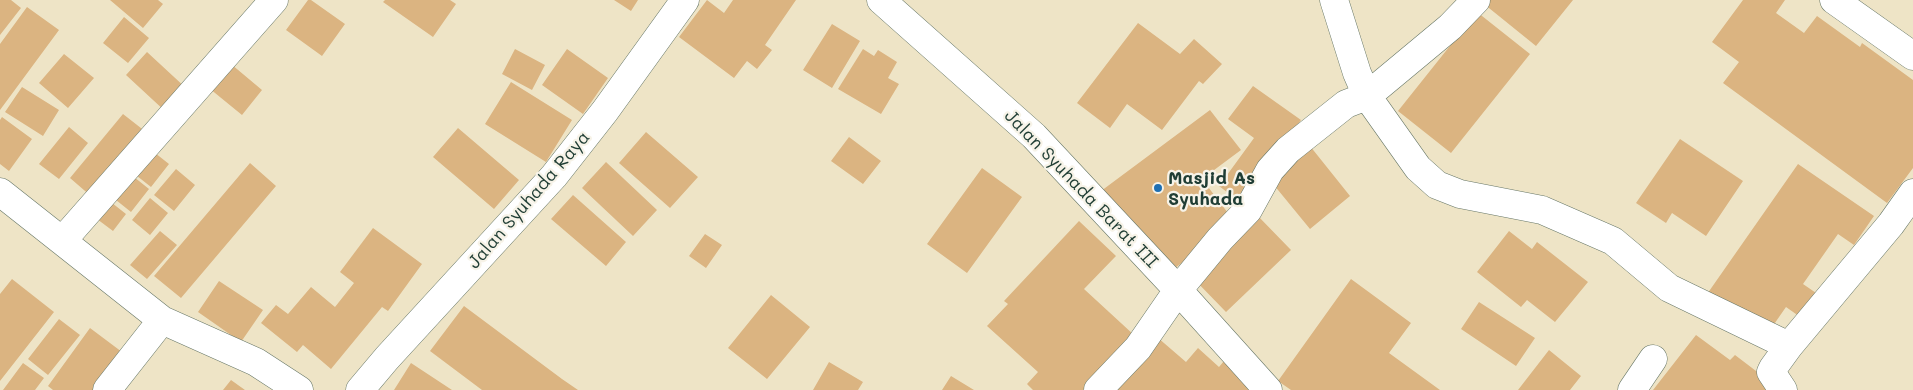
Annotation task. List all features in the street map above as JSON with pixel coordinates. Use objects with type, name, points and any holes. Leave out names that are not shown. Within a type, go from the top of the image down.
[{"type":"street","points":[[62,241],[274,0]]},
{"type":"street","name":"Jalan Syuhada Raya","points":[[360,390],[554,176],[605,111],[685,0]]},
{"type":"street","name":"Jalan Syuhada Barat III","points":[[882,0],[1034,136],[1178,290],[1268,390]]},
{"type":"street","points":[[1334,0],[1357,72],[1357,99],[1418,168],[1437,185],[1460,194],[1542,210],[1613,241],[1669,288],[1782,364],[1913,193]]},
{"type":"street","points":[[1098,390],[1138,348],[1178,290],[1220,239],[1248,210],[1270,170],[1288,150],[1450,27],[1476,0]]},
{"type":"street","points":[[1834,0],[1913,56]]},
{"type":"street","points":[[0,192],[162,320],[256,362],[299,390]]},
{"type":"street","points":[[107,390],[162,320]]},
{"type":"street","points":[[1632,390],[1653,359]]},
{"type":"building","points":[[0,0],[11,0],[21,8],[0,35]]},
{"type":"building","points":[[110,0],[158,0],[163,4],[143,28]]},
{"type":"building","points":[[308,0],[311,0],[345,24],[322,56],[286,30]]},
{"type":"building","points":[[385,0],[450,0],[456,4],[433,37],[383,2]]},
{"type":"building","points":[[614,0],[638,0],[631,11]]},
{"type":"building","points":[[707,0],[724,13],[733,0],[796,0],[765,45],[772,50],[757,69],[747,61],[734,78],[679,37]]},
{"type":"building","points":[[1487,0],[1573,0],[1536,46],[1484,4]]},
{"type":"building","points":[[1743,0],[1785,0],[1776,13],[1804,33],[1817,16],[1860,47],[1862,43],[1913,80],[1913,168],[1887,203],[1723,83],[1739,62],[1712,42]]},
{"type":"building","points":[[27,7],[59,30],[0,110],[0,44]]},
{"type":"building","points":[[1477,12],[1530,54],[1451,153],[1398,111]]},
{"type":"building","points":[[124,17],[149,38],[128,63],[103,43]]},
{"type":"building","points":[[1138,23],[1180,54],[1194,39],[1222,64],[1203,84],[1199,81],[1162,130],[1127,104],[1110,128],[1077,103]]},
{"type":"building","points":[[832,24],[860,41],[832,88],[803,70]]},
{"type":"building","points":[[515,49],[545,65],[532,90],[502,74]]},
{"type":"building","points":[[567,49],[608,78],[583,114],[542,85]]},
{"type":"building","points":[[863,49],[874,56],[878,50],[897,62],[888,78],[899,84],[881,114],[838,89]]},
{"type":"building","points":[[147,52],[187,89],[166,112],[126,75]]},
{"type":"building","points":[[64,54],[94,78],[68,108],[39,83]]},
{"type":"building","points":[[225,59],[262,90],[242,115],[204,84]]},
{"type":"building","points":[[511,82],[572,120],[546,162],[485,124]]},
{"type":"building","points":[[1253,86],[1301,120],[1240,202],[1219,186],[1254,138],[1228,119]]},
{"type":"building","points":[[22,87],[59,110],[43,136],[5,112]]},
{"type":"building","name":"Masjid As Syuhada","points":[[1210,110],[1241,150],[1202,179],[1231,217],[1215,238],[1171,271],[1097,194]]},
{"type":"building","points":[[123,114],[146,132],[92,197],[70,178]]},
{"type":"building","points":[[2,117],[32,139],[9,171],[0,164],[0,120]]},
{"type":"building","points":[[69,127],[88,143],[59,179],[39,164]]},
{"type":"building","points":[[458,128],[519,180],[494,209],[433,157]]},
{"type":"building","points":[[646,132],[698,177],[670,208],[619,163]]},
{"type":"building","points":[[849,137],[881,161],[863,184],[831,161]]},
{"type":"building","points":[[1680,139],[1743,181],[1706,236],[1672,213],[1666,223],[1636,203]]},
{"type":"building","points":[[1310,146],[1350,196],[1310,229],[1269,179]]},
{"type":"building","points":[[150,149],[169,164],[151,187],[132,172]]},
{"type":"building","points":[[606,162],[657,210],[633,236],[582,188]]},
{"type":"building","points":[[250,163],[276,186],[181,298],[154,276]]},
{"type":"building","points":[[1798,164],[1874,216],[1854,245],[1838,234],[1803,284],[1819,295],[1803,319],[1786,307],[1770,330],[1705,297]]},
{"type":"building","points":[[982,168],[1022,197],[967,273],[927,244]]},
{"type":"building","points":[[176,169],[195,185],[174,211],[154,195]]},
{"type":"building","points":[[129,173],[149,189],[131,212],[111,196]]},
{"type":"building","points":[[573,195],[626,242],[606,266],[551,219]]},
{"type":"building","points":[[150,198],[168,213],[150,235],[132,220]]},
{"type":"building","points":[[107,199],[126,214],[113,231],[93,216]]},
{"type":"building","points":[[1257,215],[1291,250],[1226,312],[1192,277]]},
{"type":"building","points":[[1079,221],[1116,256],[1084,289],[1134,335],[1083,390],[1033,390],[1027,384],[1038,372],[987,326],[1008,304],[1004,301]]},
{"type":"building","points":[[373,228],[422,264],[388,311],[382,307],[331,369],[303,345],[297,352],[261,323],[276,305],[288,314],[311,287],[335,307],[354,283],[340,272]]},
{"type":"building","points":[[160,231],[177,245],[147,279],[130,265]]},
{"type":"building","points":[[1509,231],[1532,249],[1537,242],[1588,282],[1555,322],[1527,300],[1521,307],[1477,272]]},
{"type":"building","points":[[705,234],[722,245],[706,268],[689,256]]},
{"type":"building","points":[[12,279],[54,312],[0,381],[0,294]]},
{"type":"building","points":[[1351,279],[1411,323],[1389,353],[1440,390],[1291,390],[1278,381]]},
{"type":"building","points":[[219,281],[263,310],[241,342],[198,312]]},
{"type":"building","points":[[771,295],[810,327],[767,379],[728,348]]},
{"type":"building","points":[[1479,302],[1535,338],[1516,366],[1461,329]]},
{"type":"building","points":[[464,306],[578,390],[482,390],[430,351]]},
{"type":"building","points":[[59,319],[80,335],[48,375],[28,359]]},
{"type":"building","points":[[90,328],[122,352],[94,390],[53,390],[48,386]]},
{"type":"building","points":[[1696,335],[1730,360],[1735,355],[1781,390],[1653,390]]},
{"type":"building","points":[[1157,337],[1186,362],[1198,348],[1219,367],[1224,361],[1258,390],[1118,390],[1113,386]]},
{"type":"building","points":[[1549,350],[1581,376],[1570,390],[1518,390]]},
{"type":"building","points":[[829,362],[863,382],[858,390],[813,390]]},
{"type":"building","points":[[23,363],[44,378],[35,390],[3,390]]},
{"type":"building","points":[[411,363],[452,390],[394,390]]},
{"type":"building","points":[[951,376],[974,390],[942,390]]},
{"type":"building","points":[[231,380],[245,390],[223,390]]},
{"type":"place","name":"Masjid As Syuhada","points":[[1158,188]]}]
